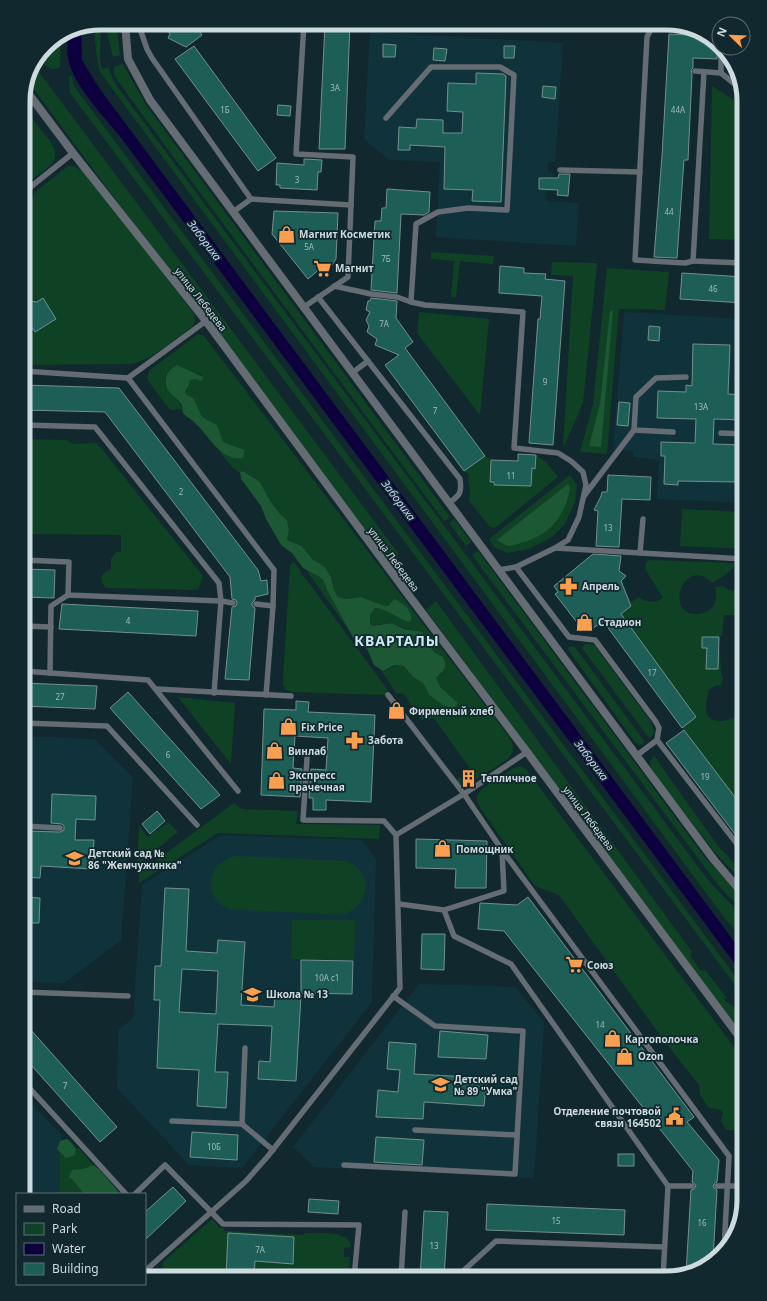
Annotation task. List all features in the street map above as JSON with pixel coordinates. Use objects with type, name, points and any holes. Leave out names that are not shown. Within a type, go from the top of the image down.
[{"type":"street","points":[[126,30],[128,59],[150,100],[636,756],[721,870],[737,887]]},
{"type":"street","name":"улица Лебедева","points":[[30,96],[73,153],[206,321],[407,593],[737,1034]]},
{"type":"lane","points":[[140,30],[146,49],[251,199]]},
{"type":"lane","points":[[304,30],[296,154],[353,157],[348,277],[304,307]]},
{"type":"lane","points":[[650,30],[647,37],[635,260],[685,263],[693,261],[737,263]]},
{"type":"lane","points":[[721,56],[721,73]]},
{"type":"lane","points":[[386,118],[431,66],[500,67],[514,76],[506,210],[468,208],[438,212],[416,224],[411,302]]},
{"type":"lane","points":[[695,71],[721,73],[735,84]]},
{"type":"lane","points":[[693,261],[704,72]]},
{"type":"lane","points":[[30,187],[73,153]]},
{"type":"lane","points":[[560,170],[640,172]]},
{"type":"lane","points":[[233,212],[251,199],[351,205]]},
{"type":"lane","points":[[334,286],[371,294],[397,297],[425,305],[522,312],[514,448],[558,453],[571,460],[583,472],[586,485],[579,518],[568,540],[516,567],[498,570]]},
{"type":"lane","points":[[318,297],[460,479],[461,489],[458,496],[449,503]]},
{"type":"lane","points":[[30,371],[128,378],[206,321]]},
{"type":"lane","points":[[352,373],[368,361]]},
{"type":"lane","points":[[583,498],[634,430],[636,397],[656,378],[686,377]]},
{"type":"lane","points":[[128,378],[274,570],[273,606],[266,695]]},
{"type":"lane","points":[[30,425],[95,427],[219,584],[221,601],[214,692]]},
{"type":"lane","points":[[634,430],[673,432]]},
{"type":"lane","points":[[721,433],[737,434]]},
{"type":"lane","points":[[640,553],[643,519]]},
{"type":"lane","points":[[555,548],[737,559]]},
{"type":"lane","points":[[30,560],[69,562],[68,595]]},
{"type":"lane","points":[[516,567],[569,637],[595,640],[656,722],[659,728],[657,740],[636,756]]},
{"type":"lane","points":[[50,673],[51,606],[68,595],[221,601],[233,603]]},
{"type":"lane","points":[[256,604],[273,606]]},
{"type":"lane","points":[[30,626],[51,627]]},
{"type":"lane","points":[[30,672],[148,680],[238,791]]},
{"type":"lane","points":[[156,689],[291,696]]},
{"type":"lane","points":[[388,695],[464,794],[502,850],[729,1156],[724,1240]]},
{"type":"lane","points":[[30,723],[107,726],[197,825]]},
{"type":"lane","points":[[657,740],[737,844]]},
{"type":"lane","points":[[396,835],[464,794],[527,752]]},
{"type":"lane","points":[[146,1270],[246,1181],[273,1150],[400,988],[396,835],[384,821],[303,820],[306,758]]},
{"type":"lane","points":[[30,826],[60,828]]},
{"type":"lane","points":[[399,904],[444,910],[504,891],[502,850]]},
{"type":"lane","points":[[444,910],[454,936],[511,964],[668,1186],[663,1271]]},
{"type":"lane","points":[[30,992],[128,996]]},
{"type":"lane","points":[[344,1165],[515,1174],[524,1031],[435,1026],[393,996]]},
{"type":"lane","points":[[242,1124],[245,1048]]},
{"type":"lane","points":[[30,1089],[125,1193]]},
{"type":"lane","points":[[172,1121],[242,1124],[273,1150]]},
{"type":"lane","points":[[415,1130],[517,1135]]},
{"type":"lane","points":[[136,1193],[165,1165],[223,1224],[359,1225],[355,1271]]},
{"type":"lane","points":[[668,1186],[692,1186]]},
{"type":"lane","points":[[717,1186],[737,1186]]},
{"type":"lane","points":[[401,1271],[405,1212]]},
{"type":"lane","points":[[463,1271],[496,1241],[664,1247]]},
{"type":"shaded area","points":[[370,32],[563,43],[555,162],[548,162],[548,172],[554,173],[553,191],[547,191],[546,201],[579,203],[576,246],[436,237],[440,162],[389,160],[364,139]]},
{"type":"shaded area","points":[[624,312],[737,319],[737,503],[657,499],[659,460],[633,457],[633,451],[613,449]]},
{"type":"shaded area","name":"Детский сад № 86 \"Жемчужинка\"","points":[[30,736],[94,739],[133,777],[121,940],[64,983],[30,982]]},
{"type":"shaded area","name":"Школа № 13","points":[[221,835],[362,840],[376,859],[372,1002],[242,1168],[189,1165],[117,1088],[118,1030],[133,1018],[142,885]]},
{"type":"shaded area","name":"Детский сад № 89 \"Умка\"","points":[[419,984],[515,987],[544,1022],[534,1178],[314,1167],[293,1147]]},
{"type":"shaded area","points":[[30,1102],[61,1135],[59,1193],[30,1193]]},
{"type":"green space","points":[[95,30],[101,30],[100,60],[102,69],[108,68],[116,85],[705,876],[719,892],[737,908],[737,932],[726,920],[100,72]]},
{"type":"green space","points":[[107,30],[117,30],[120,55],[113,57]]},
{"type":"green space","points":[[61,43],[60,67],[53,69],[45,65],[42,61]]},
{"type":"green space","points":[[123,64],[146,105],[450,517],[444,521],[144,117],[114,75],[114,67]]},
{"type":"green space","points":[[37,69],[398,553],[398,557],[388,564],[385,563],[32,86]]},
{"type":"green space","points":[[69,76],[72,76],[76,89],[737,979],[737,988],[70,93]]},
{"type":"green space","points":[[712,86],[737,102],[737,240],[709,239]]},
{"type":"green space","points":[[30,115],[52,144],[55,151],[54,160],[51,165],[30,180]]},
{"type":"green space","points":[[68,166],[74,166],[87,173],[194,314],[195,321],[192,327],[146,359],[131,364],[30,365],[30,334],[56,319],[43,298],[36,303],[30,302],[30,202],[35,192]]},
{"type":"green space","points":[[431,252],[494,256],[493,264],[460,261],[456,297],[451,297],[454,261],[431,259]]},
{"type":"green space","points":[[552,262],[597,263],[583,403],[563,448],[573,276],[551,275]]},
{"type":"green space","points":[[607,268],[669,272],[665,310],[619,309],[607,454],[580,452],[593,404]]},
{"type":"green space","points":[[613,310],[601,447],[589,446],[600,404],[610,311]]},
{"type":"green space","points":[[419,312],[489,319],[480,415],[417,333]]},
{"type":"green space","points":[[198,334],[204,336],[510,738],[513,751],[508,759],[468,785],[465,786],[458,783],[458,779],[471,770],[434,718],[421,720],[404,694],[396,693],[381,670],[383,671],[396,666],[404,666],[413,677],[424,684],[429,695],[443,705],[454,709],[456,701],[441,688],[436,678],[442,673],[443,657],[434,652],[428,644],[416,643],[408,636],[411,635],[418,638],[416,630],[410,630],[390,624],[370,625],[370,615],[375,608],[384,610],[409,622],[408,610],[394,599],[388,606],[385,606],[361,597],[346,599],[338,597],[334,590],[331,577],[325,567],[312,559],[302,546],[287,540],[289,530],[287,520],[280,514],[270,501],[260,482],[243,471],[240,472],[241,474],[232,467],[220,452],[244,455],[245,450],[223,442],[215,424],[202,417],[194,399],[188,396],[185,392],[190,380],[196,379],[202,375],[179,366],[175,366],[166,375],[165,382],[167,388],[169,392],[179,401],[182,409],[170,410],[149,382],[147,377],[150,370]]},
{"type":"green space","points":[[177,365],[203,377],[201,381],[196,379],[190,380],[185,391],[186,394],[194,399],[202,417],[217,425],[223,442],[245,450],[243,458],[227,456],[221,452],[200,428],[183,413],[182,405],[171,394],[167,388],[166,382],[168,373]]},
{"type":"green space","points":[[30,439],[67,440],[74,444],[97,443],[203,576],[198,590],[106,588],[101,579],[105,572],[111,570],[111,559],[116,552],[121,552],[121,535],[30,534]]},
{"type":"green space","points":[[536,455],[546,462],[558,477],[495,528],[490,527],[469,501],[469,475],[464,471],[485,456],[491,460],[490,482],[494,482],[494,485],[531,486],[532,469],[535,468]]},
{"type":"green space","points":[[243,471],[260,482],[270,501],[280,514],[287,520],[289,530],[287,540],[302,546],[312,559],[325,567],[331,577],[334,590],[338,597],[346,599],[361,597],[385,606],[388,606],[394,599],[407,607],[411,617],[411,621],[409,622],[384,610],[375,608],[370,615],[370,625],[394,624],[407,630],[422,632],[424,637],[422,638],[418,638],[410,634],[408,636],[416,643],[428,644],[434,652],[443,657],[445,667],[436,678],[441,688],[458,703],[454,709],[443,705],[429,695],[424,684],[413,677],[404,666],[395,665],[383,671],[374,665],[367,649],[356,643],[323,580],[303,568],[292,553],[281,545],[266,519],[261,506],[241,479],[240,472]]},
{"type":"green space","points":[[570,475],[577,485],[575,502],[565,524],[552,537],[529,549],[508,553],[494,547],[489,539]]},
{"type":"green space","points":[[568,484],[570,487],[565,507],[560,516],[548,530],[531,540],[512,546],[508,546],[497,540]]},
{"type":"green space","points":[[682,509],[737,512],[737,549],[680,546]]},
{"type":"green space","points":[[454,519],[471,542],[466,546],[449,523]]},
{"type":"green space","points":[[478,551],[706,859],[737,891],[737,903],[728,896],[715,881],[472,555]]},
{"type":"green space","points":[[650,560],[733,563],[735,565],[728,573],[712,583],[702,576],[693,576],[686,581],[681,589],[679,598],[681,606],[688,612],[699,614],[708,611],[714,605],[716,596],[715,587],[723,586],[728,590],[737,589],[737,615],[724,615],[722,636],[713,638],[714,650],[720,650],[721,672],[723,679],[721,685],[715,686],[709,690],[706,710],[709,718],[713,720],[724,721],[737,717],[737,800],[684,730],[683,727],[696,717],[621,614],[632,606],[630,603],[638,597],[651,602],[663,598],[645,569],[646,562]]},
{"type":"green space","points":[[293,562],[387,689],[388,691],[386,695],[291,692],[285,689],[283,685],[284,661],[290,566]]},
{"type":"green space","points":[[307,571],[318,575],[323,580],[350,632]]},
{"type":"green space","points":[[436,601],[692,952],[690,955],[701,971],[705,970],[727,998],[724,999],[725,1001],[737,1009],[737,1026],[724,1011],[426,610]]},
{"type":"green space","points":[[587,644],[594,645],[651,722],[654,732],[652,736],[649,738],[582,648]]},
{"type":"green space","points":[[570,646],[575,647],[644,741],[643,744],[639,745],[635,742],[569,651],[568,649]]},
{"type":"green space","points":[[178,697],[235,703],[231,764]]},
{"type":"green space","points":[[654,756],[718,846],[737,866],[737,875],[717,855],[655,775],[650,763]]},
{"type":"green space","points":[[520,766],[525,768],[737,1051],[737,1130],[726,1130],[721,1121],[723,1113],[721,1110],[709,1108],[700,1095],[699,1085],[665,1042],[559,895],[535,886],[481,809],[477,797],[482,789],[514,768]]},
{"type":"green space","points":[[234,803],[242,809],[298,811],[296,824],[380,825],[379,839],[218,833],[139,883],[139,873]]},
{"type":"green space","points":[[168,822],[178,832],[137,865],[139,825],[148,837]]},
{"type":"green space","points":[[236,856],[346,861],[355,866],[362,873],[365,881],[363,898],[351,911],[341,915],[229,909],[220,904],[214,896],[211,889],[211,880],[219,865]]},
{"type":"green space","points":[[292,920],[355,920],[354,960],[291,959]]},
{"type":"green space","points":[[67,1139],[76,1149],[75,1155],[66,1158],[57,1149],[60,1141]]},
{"type":"green space","points":[[79,1148],[93,1165],[79,1169],[75,1181],[84,1193],[59,1193],[60,1152],[64,1156],[76,1152],[76,1149]]},
{"type":"green space","points":[[93,1165],[99,1169],[119,1193],[84,1193],[69,1177],[72,1170],[83,1169]]},
{"type":"green space","points":[[212,1219],[220,1228],[224,1228],[224,1231],[304,1235],[304,1233],[324,1233],[339,1235],[345,1237],[349,1241],[351,1247],[344,1248],[344,1257],[350,1257],[349,1271],[163,1271],[162,1263]]},
{"type":"water","name":"Забориха","points":[[81,32],[82,60],[99,88],[737,945],[737,967],[119,135],[83,90],[72,71],[67,51],[68,38]]},
{"type":"building","points":[[167,30],[199,30],[202,35],[186,47],[168,38],[170,34]]},
{"type":"building","points":[[325,30],[350,30],[345,149],[319,149]]},
{"type":"building","points":[[669,34],[692,35],[698,37],[711,46],[711,56],[717,56],[717,59],[693,58],[693,68],[691,70],[688,160],[684,160],[677,258],[654,257],[662,156]]},
{"type":"building","points":[[383,44],[396,45],[395,57],[383,57]]},
{"type":"building","points":[[194,46],[276,158],[258,171],[175,59]]},
{"type":"building","points":[[504,46],[515,46],[514,58],[504,58]]},
{"type":"building","points":[[434,48],[447,49],[445,61],[433,60]]},
{"type":"building","points":[[476,73],[503,74],[506,76],[501,202],[472,201],[473,190],[444,189],[445,147],[410,145],[410,150],[398,150],[399,127],[416,128],[417,119],[443,120],[443,133],[462,133],[463,112],[447,111],[448,83],[476,84]]},
{"type":"building","points":[[543,86],[556,87],[555,99],[542,97]]},
{"type":"building","points":[[278,105],[291,106],[290,116],[277,115]]},
{"type":"building","points":[[304,159],[322,160],[321,172],[318,172],[317,190],[280,188],[280,185],[276,185],[277,163],[304,165]]},
{"type":"building","points":[[559,174],[570,174],[568,196],[557,195],[558,190],[539,189],[539,178],[558,178]]},
{"type":"building","points":[[387,189],[430,192],[429,212],[424,215],[401,214],[397,293],[371,290],[375,221],[381,221],[382,208],[386,208]]},
{"type":"building","points":[[274,211],[338,213],[336,259],[330,268],[322,267],[308,279],[272,234]]},
{"type":"building","points":[[500,266],[524,268],[524,273],[546,274],[545,279],[565,281],[553,445],[529,443],[538,319],[540,319],[542,296],[499,293]]},
{"type":"building","points":[[682,273],[737,277],[737,303],[680,299]]},
{"type":"building","points":[[43,298],[56,319],[35,332],[30,324],[30,301],[37,302]]},
{"type":"building","points":[[371,298],[397,301],[396,318],[413,342],[405,348],[485,456],[464,471],[385,365],[399,355],[375,345],[377,339],[367,332],[369,326],[366,320],[370,312],[366,310],[368,301],[370,301]]},
{"type":"building","points":[[649,326],[660,327],[659,341],[648,340]]},
{"type":"building","points":[[693,344],[730,345],[728,394],[737,395],[737,420],[714,419],[713,444],[737,445],[737,482],[678,481],[678,485],[664,484],[665,456],[661,456],[661,442],[695,443],[696,419],[657,418],[658,391],[686,392],[686,385],[692,386]]},
{"type":"building","points":[[30,385],[119,388],[258,570],[261,581],[267,580],[268,594],[255,597],[255,600],[252,603],[252,606],[255,608],[249,680],[225,679],[232,607],[236,606],[237,603],[236,600],[232,599],[230,577],[105,412],[30,410]]},
{"type":"building","points":[[619,402],[630,403],[628,426],[617,425]]},
{"type":"building","points":[[518,454],[536,455],[535,469],[532,468],[531,486],[494,485],[494,482],[490,482],[491,460],[518,461]]},
{"type":"building","points":[[608,475],[651,477],[650,500],[622,499],[619,547],[596,546],[598,511],[594,510],[602,492],[607,492]]},
{"type":"building","points":[[593,554],[621,556],[619,571],[626,576],[621,581],[631,606],[621,614],[696,717],[682,728],[603,621],[588,632],[581,623],[579,625],[555,594],[558,592],[554,586]]},
{"type":"building","points":[[30,569],[55,570],[54,598],[30,597]]},
{"type":"building","points":[[62,604],[198,611],[196,636],[59,629]]},
{"type":"building","points":[[702,637],[719,637],[718,669],[706,669],[707,648],[702,648]]},
{"type":"building","points":[[30,683],[97,686],[95,709],[30,706]]},
{"type":"building","points":[[128,692],[220,795],[201,809],[110,708]]},
{"type":"building","points":[[296,701],[309,702],[308,712],[375,715],[371,802],[326,800],[326,810],[313,810],[313,798],[309,798],[311,769],[326,770],[328,738],[295,736],[293,768],[302,769],[300,797],[261,795],[264,709],[296,710]]},
{"type":"building","points":[[684,730],[737,800],[737,837],[666,743]]},
{"type":"building","points":[[52,794],[96,796],[95,820],[76,819],[75,840],[94,840],[92,869],[41,866],[40,878],[30,877],[30,831],[60,832],[64,830],[64,826],[62,824],[51,823]]},
{"type":"building","points":[[157,811],[165,821],[150,834],[142,824]]},
{"type":"building","points":[[416,839],[487,841],[486,888],[455,888],[456,869],[416,868]]},
{"type":"building","points":[[165,888],[189,889],[186,951],[217,953],[218,940],[245,942],[241,1005],[274,1007],[275,994],[301,995],[296,1081],[258,1079],[259,1061],[270,1062],[272,1026],[218,1024],[215,1072],[228,1072],[226,1108],[197,1106],[199,1070],[157,1068],[160,1000],[154,1000],[155,966],[161,966]],"holes":[[[182,969],[218,971],[216,1014],[179,1012]]]},
{"type":"building","points":[[30,897],[40,898],[39,923],[30,923]]},
{"type":"building","points":[[528,897],[694,1117],[687,1122],[719,1160],[717,1182],[713,1186],[717,1190],[713,1253],[698,1264],[686,1268],[691,1190],[696,1186],[692,1182],[693,1171],[504,931],[478,929],[480,903],[517,905]]},
{"type":"building","points":[[422,934],[445,934],[444,970],[421,969]]},
{"type":"building","points":[[301,960],[353,961],[352,994],[301,993]]},
{"type":"building","points":[[30,1029],[117,1127],[100,1142],[30,1064]]},
{"type":"building","points":[[440,1031],[488,1035],[486,1059],[438,1057]]},
{"type":"building","points":[[389,1042],[416,1044],[414,1074],[487,1078],[484,1106],[424,1102],[423,1119],[376,1117],[378,1090],[398,1092],[400,1070],[387,1069]]},
{"type":"building","points":[[192,1132],[238,1135],[237,1160],[190,1157]]},
{"type":"building","points":[[376,1137],[424,1140],[422,1165],[374,1162]]},
{"type":"building","points":[[618,1154],[634,1154],[634,1166],[618,1166]]},
{"type":"building","points":[[173,1187],[186,1201],[146,1239],[146,1211]]},
{"type":"building","points":[[309,1199],[339,1201],[338,1214],[308,1212]]},
{"type":"building","points":[[487,1204],[625,1210],[624,1235],[486,1230]]},
{"type":"building","points":[[424,1211],[448,1212],[444,1271],[420,1271]]},
{"type":"building","points":[[228,1233],[294,1237],[293,1264],[255,1261],[254,1271],[226,1271]]},
{"type":"place","name":"Магнит Косметик","points":[[286,234]]},
{"type":"place","name":"Магнит","points":[[322,268]]},
{"type":"place","name":"Апрель","points":[[569,586]]},
{"type":"place","name":"Стадион","points":[[585,622]]},
{"type":"place","name":"Фирменый хлеб","points":[[396,711]]},
{"type":"place","name":"Fix Price","points":[[288,727]]},
{"type":"place","name":"Забота","points":[[355,740]]},
{"type":"place","name":"Винлаб","points":[[275,751]]},
{"type":"place","name":"Тепличное","points":[[468,778]]},
{"type":"place","name":"Экспресс прачечная","points":[[276,781]]},
{"type":"place","name":"Помощник","points":[[443,849]]},
{"type":"place","name":"Детский сад № 86 \"Жемчужинка\"","points":[[75,859]]},
{"type":"place","name":"Союз","points":[[574,965]]},
{"type":"place","name":"Школа № 13","points":[[253,994]]},
{"type":"place","name":"Каргополочка","points":[[612,1039]]},
{"type":"place","name":"Ozon","points":[[625,1056]]},
{"type":"place","name":"Детский сад № 89 \"Умка\"","points":[[441,1085]]},
{"type":"place","name":"Отделение почтовой связи 164502","points":[[674,1117]]},
{"type":"district","name":"КВАРТАЛЫ","points":[[397,640]]}]
